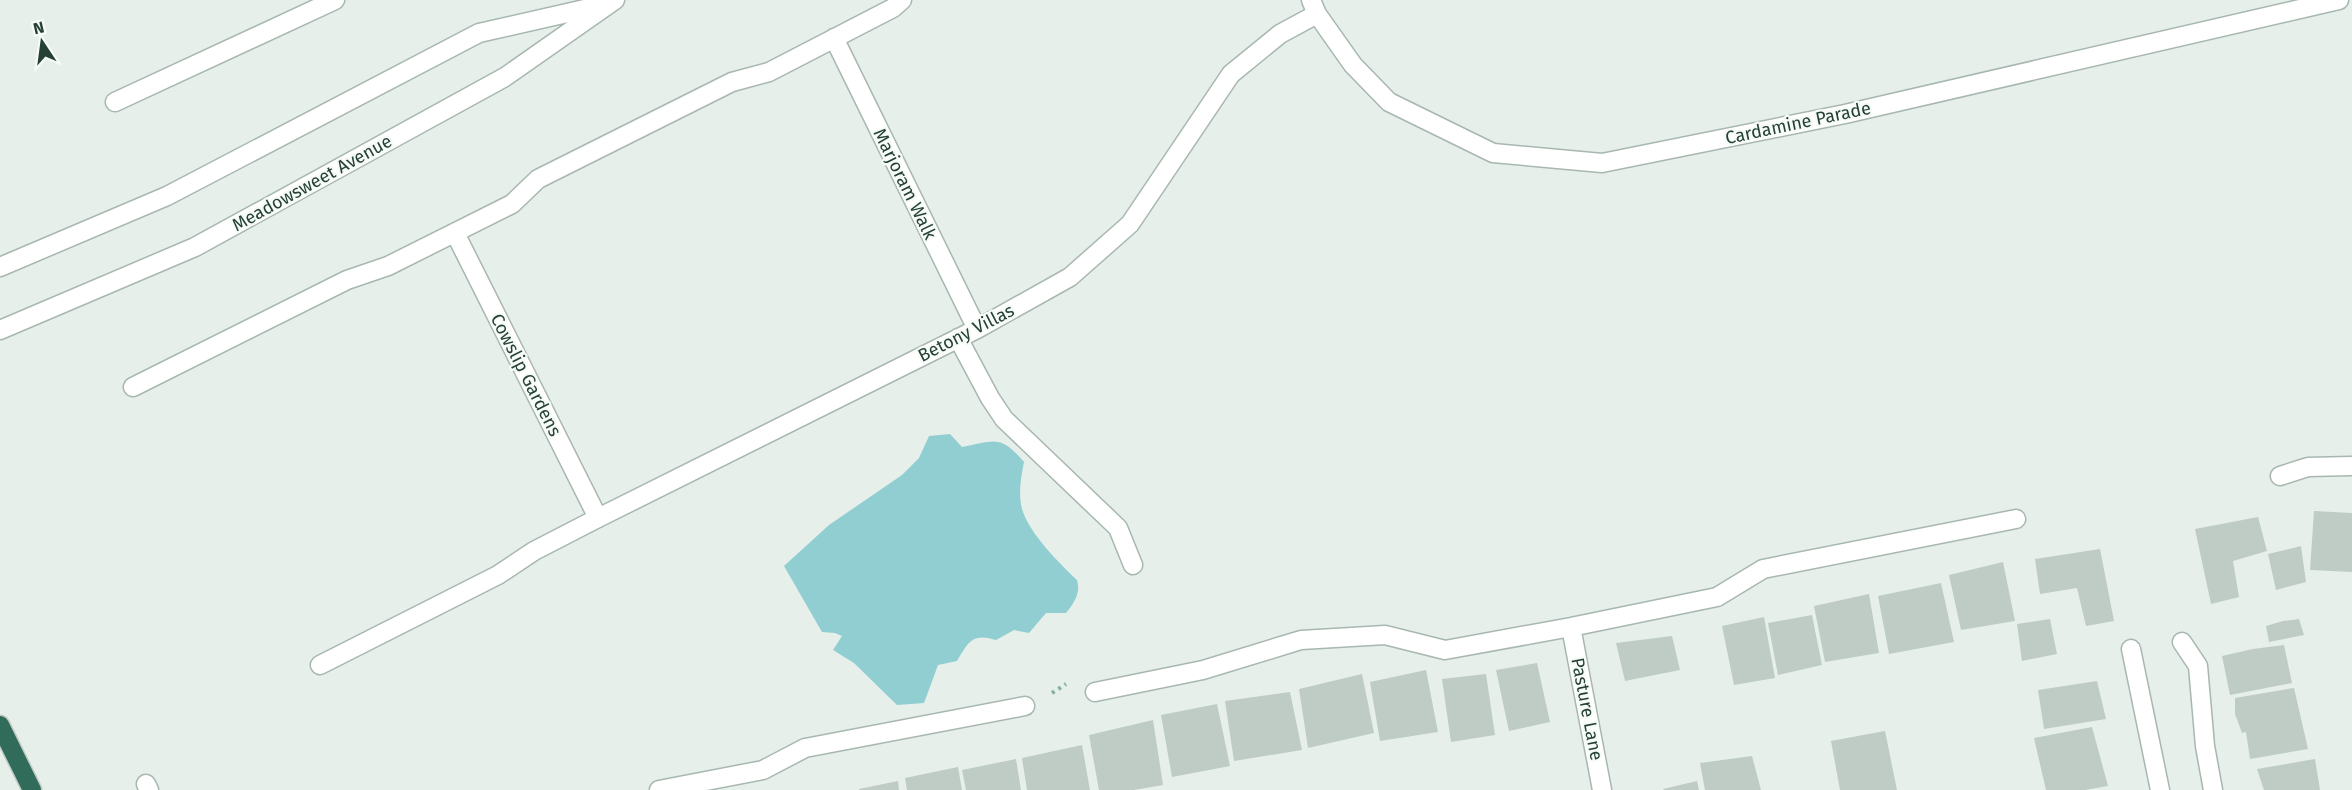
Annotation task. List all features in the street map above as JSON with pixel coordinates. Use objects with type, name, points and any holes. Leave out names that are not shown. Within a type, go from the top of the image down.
[{"type":"highway","points":[[0,725],[32,790]]},
{"type":"street","points":[[115,102],[335,0]]},
{"type":"street","name":"Cardamine Parade","points":[[1314,7],[1353,65],[1389,102],[1493,153],[1602,163],[1845,114],[2339,0]]},
{"type":"street","name":"Meadowsweet Avenue","points":[[0,267],[167,196],[479,33],[611,2]]},
{"type":"street","name":"Meadowsweet Avenue","points":[[0,330],[195,247],[505,77],[611,2]]},
{"type":"street","points":[[134,387],[347,280],[388,266],[512,204],[538,179],[732,81],[769,72],[897,4]]},
{"type":"street","name":"Betony Villas","points":[[320,665],[498,574],[534,551],[598,518],[977,329],[1070,277],[1130,224],[1231,74],[1314,7]]},
{"type":"street","name":"Marjoram Walk","points":[[834,38],[977,329]]},
{"type":"street","name":"Cowslip Gardens","points":[[455,232],[598,518]]},
{"type":"street","points":[[958,338],[990,398],[1004,419],[1118,528],[1133,565]]},
{"type":"street","points":[[2280,476],[2308,467],[2352,466]]},
{"type":"street","points":[[1095,692],[1203,670],[1301,640],[1385,635],[1445,650],[1571,627],[1717,597],[1762,569],[2016,519]]},
{"type":"street","name":"Pasture Lane","points":[[1571,627],[1602,790]]},
{"type":"street","points":[[2182,642],[2198,666],[2205,746],[2213,790]]},
{"type":"street","points":[[2131,650],[2160,790]]},
{"type":"street","points":[[659,790],[763,770],[805,748],[1025,706]]},
{"type":"water","points":[[950,434],[962,447],[990,442],[1003,443],[1024,462],[1020,497],[1022,509],[1031,528],[1045,547],[1077,580],[1077,594],[1066,613],[1046,613],[1029,633],[1014,630],[996,640],[976,638],[972,640],[957,661],[938,665],[924,703],[897,705],[854,663],[833,650],[842,636],[822,632],[784,566],[829,525],[902,475],[919,458],[929,436]]},
{"type":"building","points":[[2314,511],[2352,513],[2352,572],[2310,570]]},
{"type":"building","points":[[2258,517],[2267,551],[2233,561],[2239,597],[2211,604],[2195,529]]},
{"type":"building","points":[[2301,546],[2306,582],[2276,590],[2268,554]]},
{"type":"building","points":[[2100,549],[2114,621],[2086,626],[2077,588],[2040,594],[2035,559]]},
{"type":"building","points":[[2003,562],[2015,621],[1961,630],[1949,575]]},
{"type":"building","points":[[1941,583],[1954,642],[1889,654],[1878,596]]},
{"type":"building","points":[[1869,594],[1879,653],[1825,662],[1814,606]]},
{"type":"building","points":[[1812,615],[1822,665],[1778,675],[1768,623]]},
{"type":"building","points":[[1764,617],[1775,678],[1734,685],[1722,626]]},
{"type":"building","points":[[2050,619],[2057,654],[2022,661],[2017,624]]},
{"type":"building","points":[[2299,619],[2304,635],[2269,642],[2266,626]]},
{"type":"building","points":[[1672,636],[1680,670],[1625,681],[1616,643]]},
{"type":"building","points":[[2284,645],[2292,683],[2230,695],[2222,656]]},
{"type":"building","points":[[1537,663],[1550,722],[1509,731],[1496,670]]},
{"type":"building","points":[[1426,670],[1438,732],[1380,741],[1370,682]]},
{"type":"building","points":[[1362,674],[1374,733],[1308,748],[1299,689]]},
{"type":"building","points":[[1486,674],[1495,735],[1451,742],[1442,679]]},
{"type":"building","points":[[2097,681],[2106,719],[2044,729],[2038,690]]},
{"type":"building","points":[[2294,688],[2308,749],[2250,759],[2246,732],[2242,733],[2235,714],[2235,698]]},
{"type":"building","points":[[1290,692],[1302,750],[1234,761],[1225,701]]},
{"type":"building","points":[[1217,704],[1230,766],[1172,777],[1161,715]]},
{"type":"building","points":[[1153,720],[1163,785],[1134,790],[1099,790],[1089,735]]},
{"type":"building","points":[[2092,727],[2108,786],[2085,790],[2046,790],[2034,738]]},
{"type":"building","points":[[1885,731],[1897,790],[1840,790],[1831,741]]},
{"type":"building","points":[[1082,745],[1090,790],[1027,790],[1022,758]]},
{"type":"building","points":[[1752,756],[1761,790],[1705,790],[1700,763]]},
{"type":"building","points":[[1016,759],[1021,790],[966,790],[962,770]]},
{"type":"building","points":[[2315,759],[2320,790],[2264,790],[2257,769]]},
{"type":"building","points":[[958,767],[962,790],[907,790],[905,778]]},
{"type":"building","points":[[898,781],[899,790],[859,790],[859,789]]},
{"type":"building","points":[[1697,781],[1699,790],[1663,789]]}]
